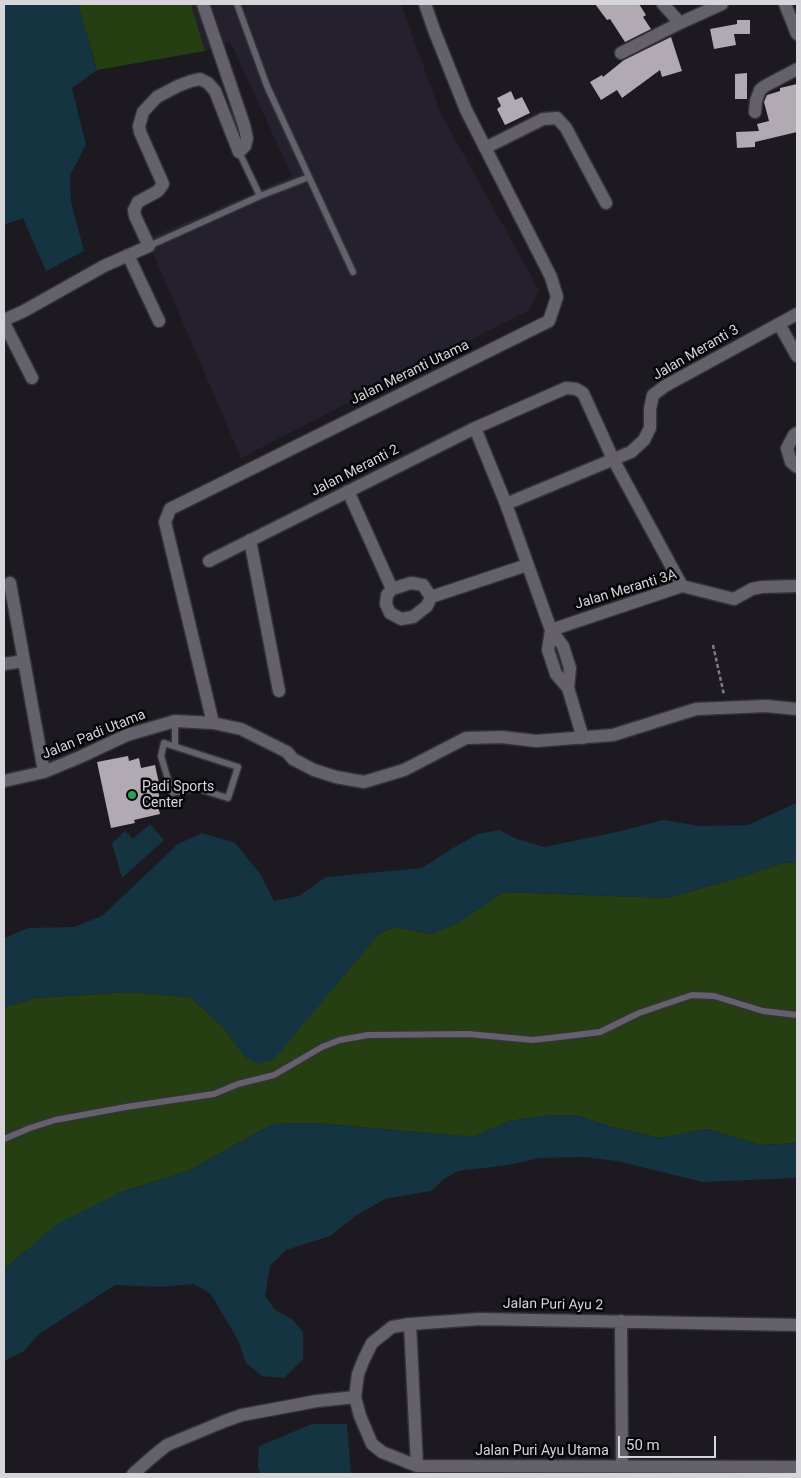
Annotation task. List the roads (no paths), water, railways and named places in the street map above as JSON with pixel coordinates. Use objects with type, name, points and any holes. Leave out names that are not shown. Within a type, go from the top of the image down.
[{"type":"street","points":[[32,378],[4,321],[104,266],[149,246],[134,216],[134,210],[138,202],[158,191],[163,184],[140,132],[140,119],[147,107],[157,97],[178,86],[200,80],[208,83],[215,91],[239,152],[247,142],[244,125],[202,4]]},
{"type":"street","name":"Jalan Meranti Utama","points":[[213,723],[165,522],[170,509],[550,321],[557,297],[551,277],[466,110],[425,4]]},
{"type":"street","points":[[663,4],[680,23]]},
{"type":"street","points":[[621,53],[722,4]]},
{"type":"street","points":[[785,4],[797,34]]},
{"type":"street","points":[[755,112],[760,90],[797,68]]},
{"type":"street","points":[[485,148],[544,119],[558,118],[566,128],[606,203]]},
{"type":"street","points":[[128,255],[159,321]]},
{"type":"street","name":"Jalan Meranti 3","points":[[506,504],[631,452],[644,440],[650,428],[650,409],[653,395],[665,386],[797,314]]},
{"type":"street","points":[[779,324],[797,356]]},
{"type":"street","name":"Jalan Meranti 2","points":[[209,560],[475,428],[566,388],[576,389],[583,393],[613,459],[682,586]]},
{"type":"street","points":[[475,428],[506,504],[551,630],[563,646],[570,668],[568,688],[583,738]]},
{"type":"street","points":[[797,433],[787,448],[791,462],[797,467]]},
{"type":"street","points":[[348,491],[392,589]]},
{"type":"street","points":[[250,540],[279,691]]},
{"type":"street","points":[[431,597],[422,585],[411,583],[392,589],[387,595],[386,604],[390,613],[400,619],[413,617],[427,606],[431,597],[527,565]]},
{"type":"street","points":[[10,583],[44,772]]},
{"type":"street","name":"Jalan Meranti 3A","points":[[551,630],[682,586],[734,599],[762,586],[797,586]]},
{"type":"street","points":[[4,664],[24,661]]},
{"type":"street","name":"Jalan Padi Utama","points":[[4,781],[44,772],[80,758],[127,735],[175,720],[213,723],[241,729],[287,752],[294,759],[314,770],[336,777],[364,782],[404,770],[466,738],[502,737],[536,741],[583,738],[613,735],[696,709],[766,706],[797,709]]},
{"type":"street","name":"Jalan Puri Ayu 2","points":[[355,1397],[358,1374],[372,1344],[392,1327],[410,1324],[480,1319],[797,1325]]},
{"type":"street","points":[[621,1321],[622,1466]]},
{"type":"street","points":[[410,1324],[417,1466]]},
{"type":"street","points":[[133,1474],[167,1445],[225,1421],[317,1401],[355,1397]]},
{"type":"street","name":"Jalan Puri Ayu Utama","points":[[355,1397],[360,1416],[372,1444],[382,1452],[417,1466],[797,1467]]},
{"type":"lane","points":[[237,4],[267,86],[353,272]]},
{"type":"lane","points":[[239,152],[260,196]]},
{"type":"lane","points":[[149,246],[260,196],[309,177]]},
{"type":"lane","points":[[174,746],[175,720]]},
{"type":"lane","points":[[164,743],[174,746],[238,767],[228,798],[196,788],[172,793],[161,756],[164,743]]},
{"type":"lane","points":[[4,1139],[55,1120],[126,1106],[214,1094],[238,1084],[274,1076],[322,1047],[340,1040],[368,1035],[468,1034],[532,1040],[600,1032],[640,1013],[692,995],[714,996],[763,1010],[797,1015]]},
{"type":"water","points":[[4,4],[78,4],[97,70],[72,88],[86,145],[70,175],[71,202],[84,251],[46,271],[23,218],[4,225]]},
{"type":"water","points":[[797,804],[797,862],[783,863],[666,898],[504,892],[456,924],[431,934],[394,927],[379,934],[274,1059],[260,1064],[245,1057],[223,1027],[190,997],[128,992],[37,998],[4,1007],[4,938],[28,928],[74,927],[102,916],[178,844],[202,833],[235,843],[261,875],[274,901],[299,896],[326,877],[422,868],[478,834],[499,830],[517,839],[544,847],[617,832],[663,820],[700,826],[748,825]]},
{"type":"water","points":[[150,824],[164,840],[122,878],[112,843],[125,831],[133,839]]},
{"type":"water","points":[[576,1115],[612,1127],[659,1138],[707,1129],[760,1145],[797,1143],[797,1178],[703,1182],[617,1161],[583,1157],[540,1158],[508,1165],[458,1171],[444,1179],[431,1191],[385,1199],[357,1215],[330,1236],[286,1250],[270,1266],[265,1296],[275,1310],[292,1319],[303,1332],[303,1359],[284,1378],[262,1376],[246,1363],[238,1340],[210,1293],[193,1284],[161,1287],[115,1285],[39,1334],[24,1351],[4,1361],[4,1269],[57,1224],[121,1192],[188,1171],[273,1124],[314,1123],[473,1137],[509,1121],[543,1116]]},
{"type":"water","points":[[312,1424],[347,1424],[351,1474],[260,1474],[258,1465],[259,1446]]},
{"type":"place","name":"Padi Sports Center","points":[[132,795]]}]
